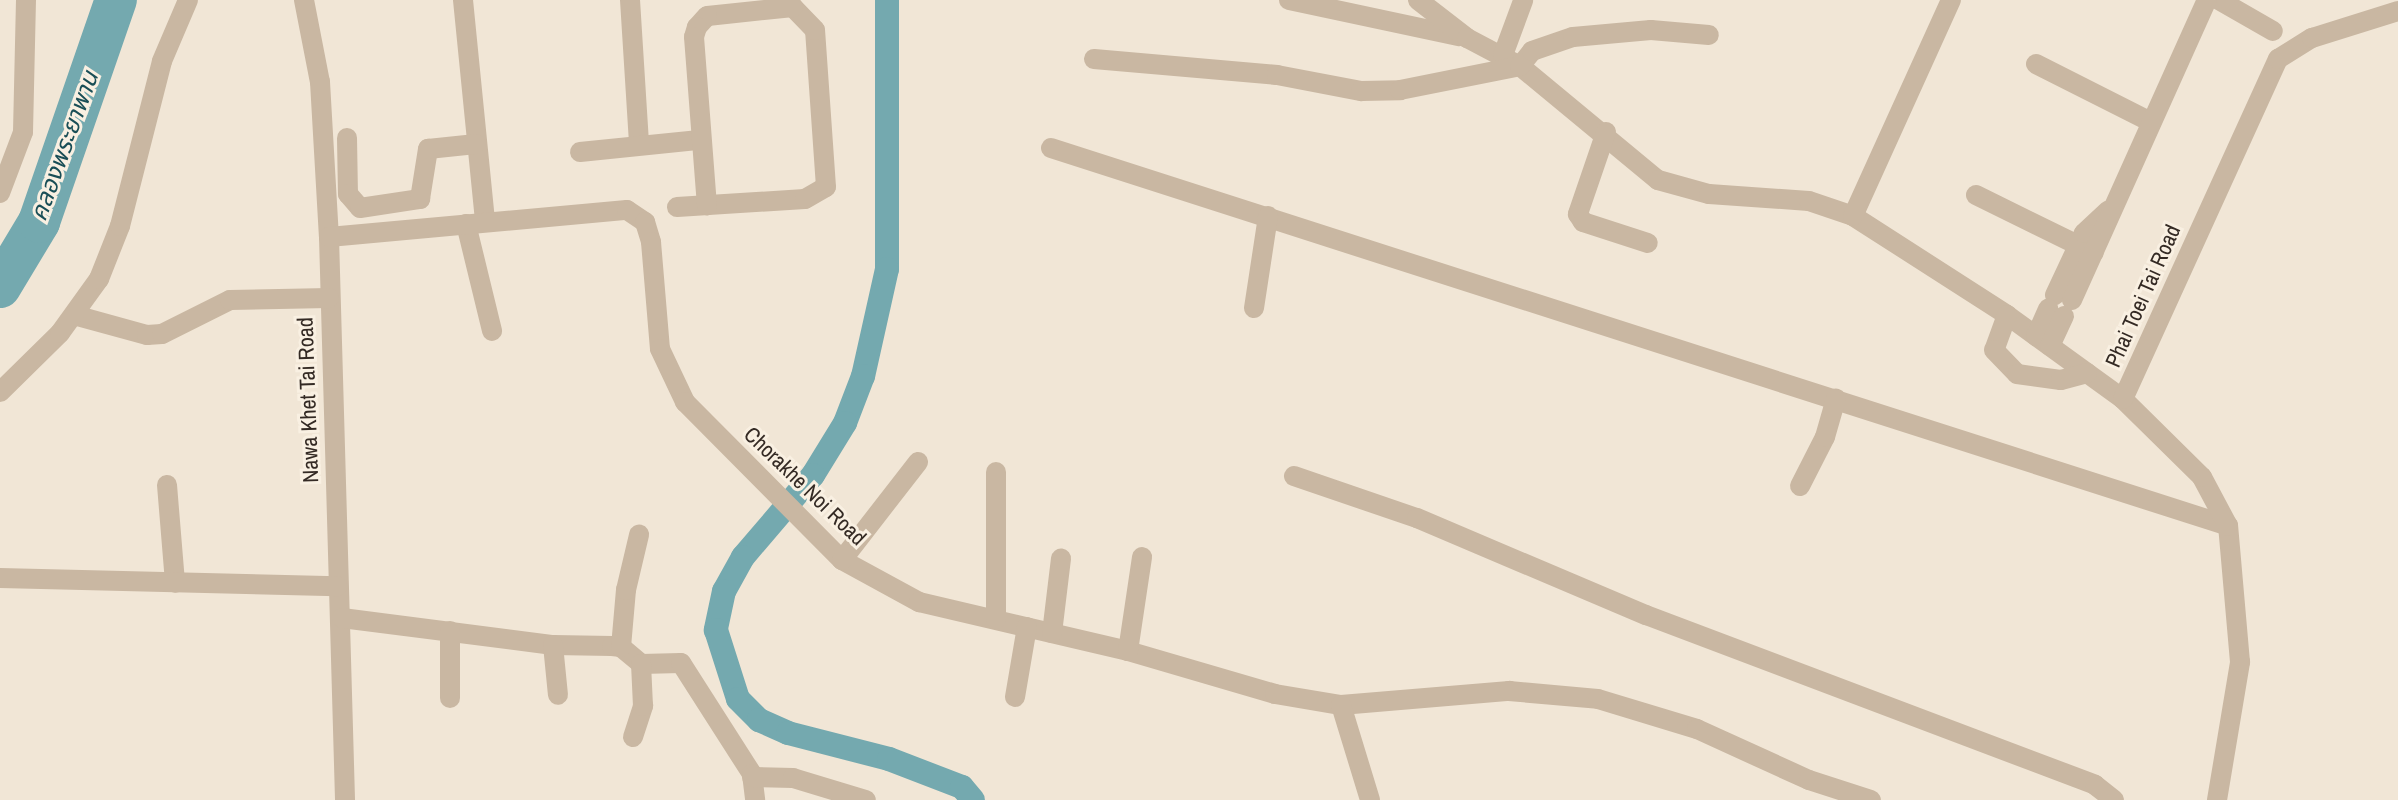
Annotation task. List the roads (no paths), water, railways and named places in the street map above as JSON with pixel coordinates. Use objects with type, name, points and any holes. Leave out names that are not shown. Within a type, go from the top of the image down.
[{"type":"street","points":[[0,193],[23,132],[26,0]]},
{"type":"street","points":[[0,392],[22,374],[60,333],[99,279],[120,226],[162,61],[188,0]]},
{"type":"street","name":"Nawa Khet Tai Road","points":[[304,0],[320,82],[329,237],[345,800]]},
{"type":"street","points":[[463,0],[476,144],[475,223],[492,331]]},
{"type":"street","points":[[630,0],[639,145]]},
{"type":"street","points":[[1289,0],[1467,38]]},
{"type":"street","points":[[1418,0],[1467,38],[1511,61],[1606,132],[1637,167],[1680,188],[1809,201],[1853,216],[2007,315],[2123,399]]},
{"type":"street","points":[[1853,216],[1951,0]]},
{"type":"street","points":[[2043,341],[2087,248],[2093,219],[2108,211],[2207,0]]},
{"type":"street","points":[[2219,0],[2273,31]]},
{"type":"street","points":[[1511,61],[1523,1]]},
{"type":"street","points":[[329,237],[627,210],[645,222],[671,207],[707,205],[805,199],[826,187],[815,30],[805,14],[793,7],[707,16],[697,27],[699,140],[707,205]]},
{"type":"street","name":"Phai Toei Tai Road","points":[[2217,800],[2240,662],[2228,526],[2202,477],[2123,399],[2278,59],[2312,38],[2398,11]]},
{"type":"street","points":[[1094,59],[1277,75],[1361,91],[1400,90],[1511,61],[1573,37],[1651,30],[1709,35]]},
{"type":"street","points":[[2036,64],[2151,122]]},
{"type":"street","points":[[1606,132],[1578,214],[1583,222],[1648,243]]},
{"type":"street","points":[[347,138],[348,194],[360,208],[420,199],[428,149],[476,144]]},
{"type":"street","points":[[580,152],[699,140]]},
{"type":"street","points":[[1051,148],[2228,526]]},
{"type":"street","points":[[1976,195],[2087,248]]},
{"type":"street","points":[[1254,308],[1268,216]]},
{"type":"street","name":"Chorakhe Noi Road","points":[[645,222],[666,370],[685,402],[842,560],[919,602],[1128,651],[1275,694],[1341,705],[1509,691],[1598,699],[1697,729],[1809,780],[1871,800]]},
{"type":"street","points":[[74,315],[147,335],[162,334],[230,300],[329,298]]},
{"type":"street","points":[[2007,315],[1994,350],[2017,374],[2061,380],[2087,373]]},
{"type":"street","points":[[1800,486],[1825,437],[1836,399]]},
{"type":"street","points":[[842,560],[918,462]]},
{"type":"street","points":[[996,472],[996,619]]},
{"type":"street","points":[[1294,476],[1417,518],[1646,615],[2095,785],[2114,800]]},
{"type":"street","points":[[167,485],[175,583]]},
{"type":"street","points":[[621,647],[626,590],[639,535]]},
{"type":"street","points":[[1128,651],[1142,557]]},
{"type":"street","points":[[1052,633],[1061,559]]},
{"type":"street","points":[[0,578],[337,586]]},
{"type":"street","points":[[342,618],[553,645],[621,647],[641,664],[687,666],[752,777],[755,800]]},
{"type":"street","points":[[1015,697],[1027,627]]},
{"type":"street","points":[[450,631],[450,698]]},
{"type":"street","points":[[553,645],[558,695]]},
{"type":"street","points":[[633,737],[643,706],[641,664]]},
{"type":"street","points":[[1341,705],[1370,800]]},
{"type":"street","points":[[752,777],[793,778],[866,800]]},
{"type":"waterway","name":"คลองพระยาพาน","points":[[0,287],[39,222],[116,0]]},
{"type":"waterway","points":[[887,0],[887,269],[863,376],[845,423],[813,475],[743,557],[724,591],[716,630],[738,699],[759,720],[788,733],[889,759],[962,787],[973,800]]}]
